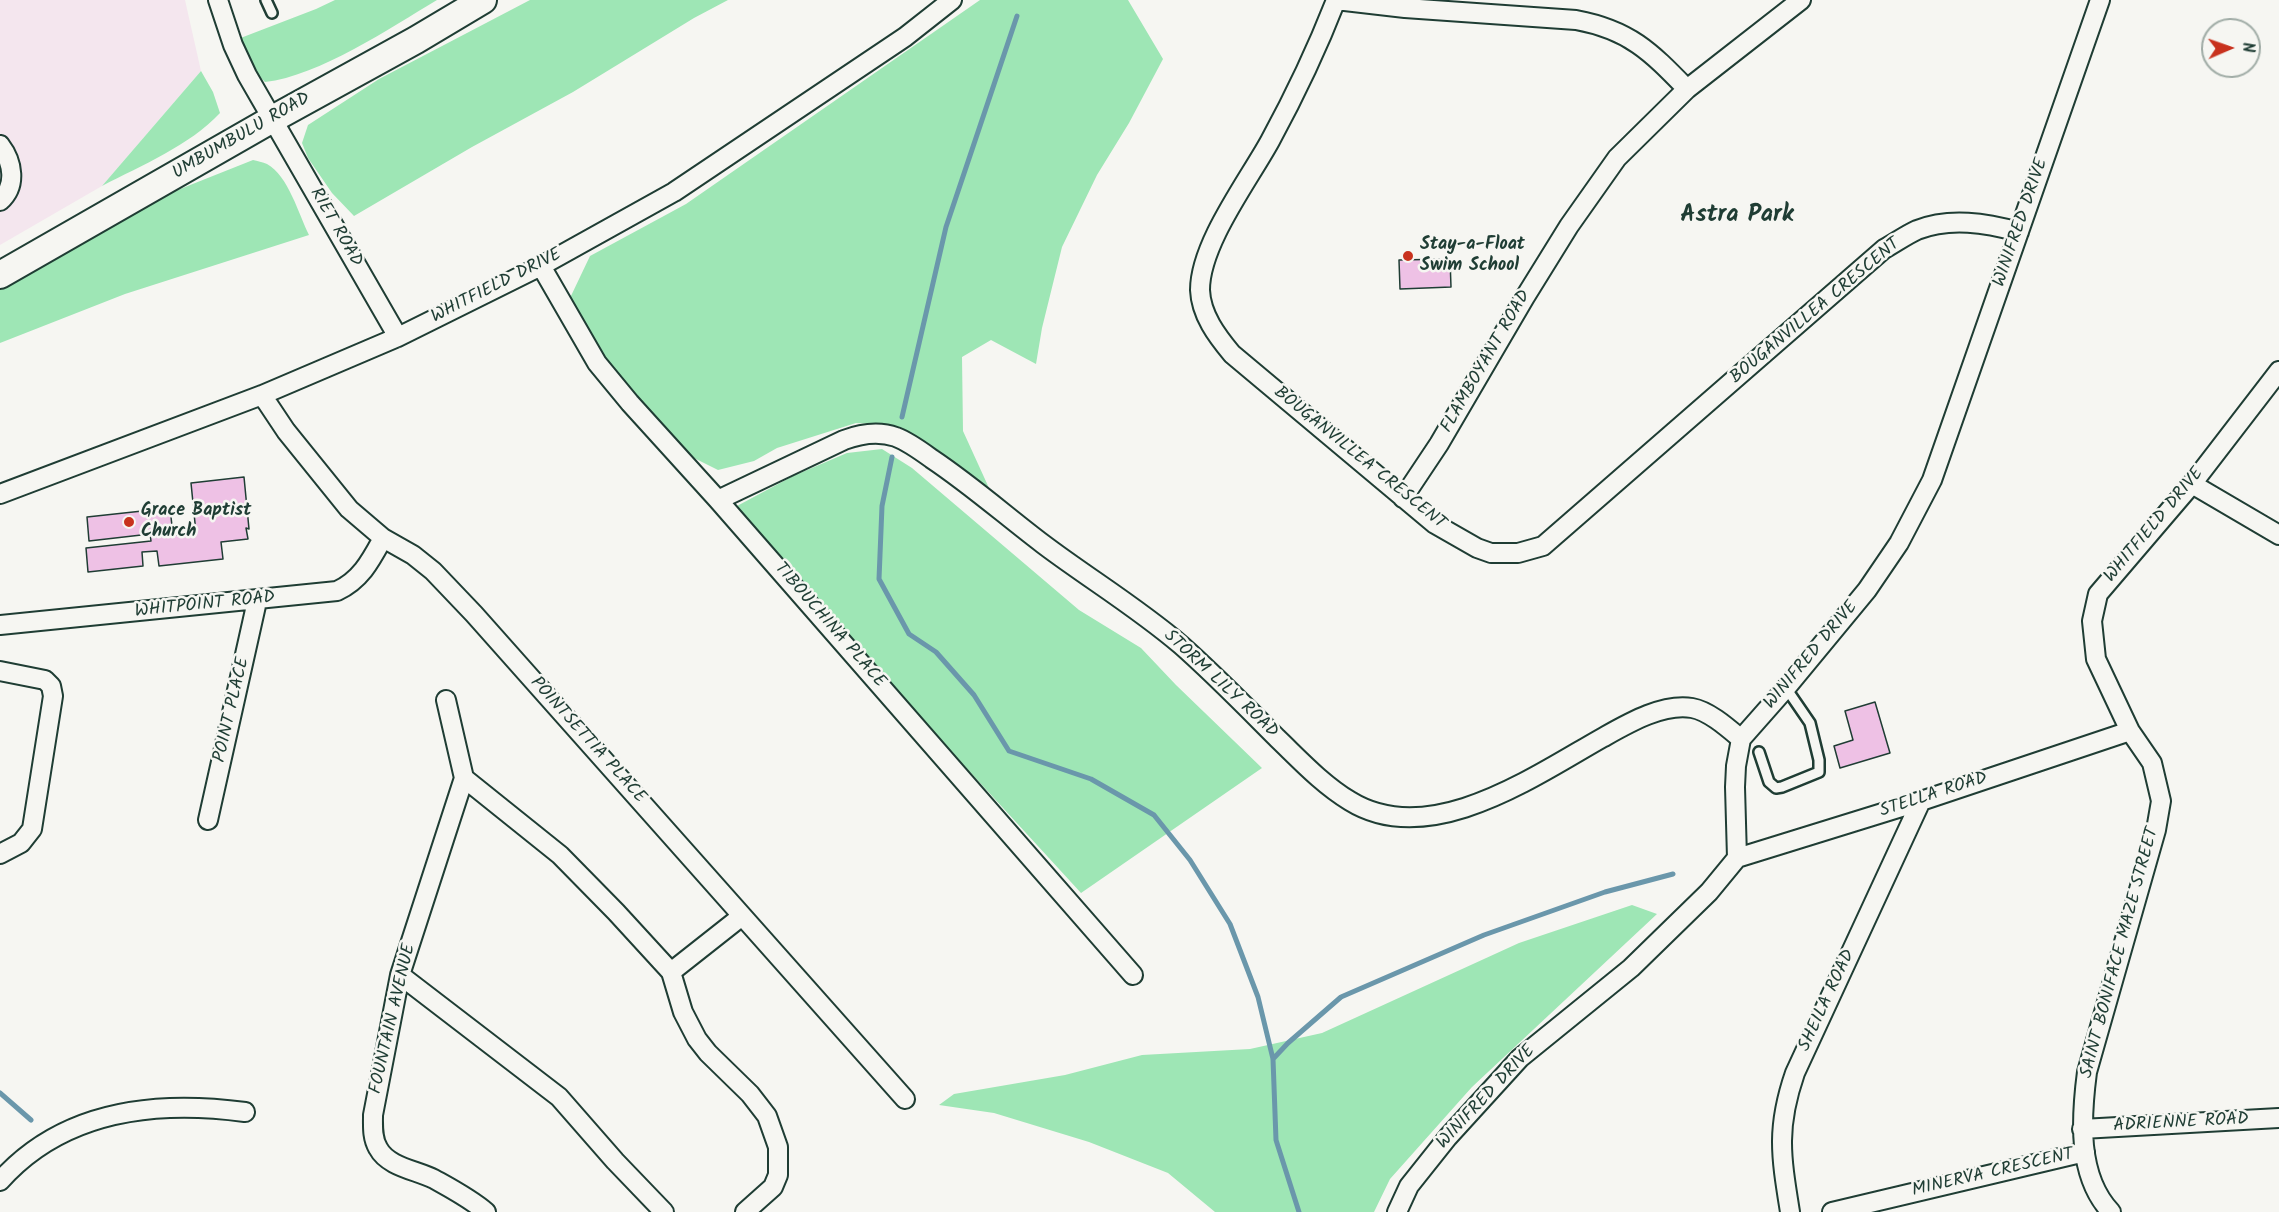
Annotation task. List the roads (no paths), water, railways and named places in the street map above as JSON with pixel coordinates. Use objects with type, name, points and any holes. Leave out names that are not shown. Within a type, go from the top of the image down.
[{"type":"main road","name":"UMBUMBULU ROAD","points":[[0,274],[483,0]]},
{"type":"street","name":"RIET ROAD","points":[[218,0],[233,45],[272,119],[398,337]]},
{"type":"street","name":"WHITFIELD DRIVE","points":[[0,494],[262,395],[398,337],[541,266],[674,192],[905,37],[952,0]]},
{"type":"street","points":[[1336,0],[1405,8],[1576,20],[1600,24],[1644,46],[1687,89]]},
{"type":"street","name":"BOUGANVILLEA CRESCENT","points":[[1336,0],[1307,71],[1269,143],[1221,224],[1202,272],[1202,302],[1217,335],[1232,354],[1435,524],[1477,548],[1491,553],[1518,554],[1543,546],[1884,249],[1916,231],[1940,223],[1991,224],[2019,232]]},
{"type":"street","name":"FLAMBOYANT ROAD","points":[[1403,498],[1440,444],[1569,226],[1617,158],[1687,89],[1801,0]]},
{"type":"street","name":"WINIFRED DRIVE","points":[[1741,739],[1867,590],[1899,543],[1932,480],[2100,0]]},
{"type":"street","points":[[0,145],[6,153],[12,178],[8,193],[0,201]]},
{"type":"street","name":"TIBOUCHINA PLACE","points":[[541,266],[597,363],[630,403],[718,500],[1133,975]]},
{"type":"street","name":"WHITFIELD DRIVE","points":[[2130,731],[2096,659],[2091,621],[2098,594],[2192,484],[2279,371]]},
{"type":"street","name":"POINTSETTIA PLACE","points":[[262,395],[321,476],[350,508],[383,538],[413,555],[433,571],[474,614],[905,1099]]},
{"type":"street","name":"STORM LILY ROAD","points":[[718,500],[857,435],[882,434],[896,437],[944,467],[1042,544],[1150,621],[1214,675],[1311,772],[1350,801],[1369,810],[1396,816],[1424,816],[1466,808],[1509,789],[1618,729],[1654,714],[1675,709],[1695,709],[1728,728],[1741,739]]},
{"type":"street","points":[[2192,484],[2279,535]]},
{"type":"street","name":"WHITPOINT ROAD","points":[[0,626],[337,591],[350,585],[360,576],[383,538]]},
{"type":"street","name":"POINT PLACE","points":[[208,820],[257,601]]},
{"type":"street","points":[[0,671],[45,680],[51,686],[52,696],[32,829],[21,843],[0,854]]},
{"type":"street","points":[[446,700],[464,778],[560,855],[671,972],[683,1012],[697,1039],[750,1094],[767,1116],[778,1147],[778,1175],[772,1187],[744,1212]]},
{"type":"street","name":"STELLA ROAD","points":[[1737,858],[1921,801],[2130,731]]},
{"type":"street","name":"SAINT BONIFACE MAZE STREET","points":[[2111,1212],[2095,1186],[2085,1152],[2082,1129],[2087,1072],[2156,830],[2161,801],[2152,763],[2130,731]]},
{"type":"street","points":[[1737,858],[1735,787],[1741,739]]},
{"type":"street","name":"FOUNTAIN AVENUE","points":[[464,778],[400,975],[373,1115],[374,1136],[378,1149],[387,1158],[398,1165],[432,1178],[486,1212]]},
{"type":"street","name":"SHEILA ROAD","points":[[1790,1212],[1781,1158],[1781,1132],[1787,1096],[1795,1073],[1921,801]]},
{"type":"street","name":"WINIFRED DRIVE","points":[[1397,1212],[1409,1186],[1448,1137],[1520,1058],[1631,968],[1709,892],[1737,858]]},
{"type":"street","points":[[671,972],[742,916]]},
{"type":"street","points":[[400,975],[560,1097],[615,1161],[664,1212]]},
{"type":"street","points":[[0,1181],[17,1162],[47,1140],[74,1128],[116,1115],[152,1109],[195,1106],[245,1112]]},
{"type":"street","name":"ADRIENNE ROAD","points":[[2082,1129],[2279,1118]]},
{"type":"street","name":"MINERVA CRESCENT","points":[[1832,1212],[2085,1152]]},
{"type":"lane","points":[[266,0],[272,13]]},
{"type":"lane","points":[[1758,752],[1769,782],[1776,788],[1782,788],[1819,772],[1820,760],[1810,723],[1786,688]]},
{"type":"waterway","points":[[902,417],[946,227],[1017,16]]},
{"type":"waterway","points":[[892,457],[882,506],[879,579],[909,634],[936,652],[974,695],[1009,751],[1091,779],[1154,815],[1190,860],[1230,924],[1258,997],[1273,1059],[1276,1140],[1299,1212]]},
{"type":"waterway","points":[[1273,1059],[1341,997],[1484,935],[1605,892],[1673,874]]},
{"type":"waterway","points":[[0,1093],[31,1120]]},
{"type":"place","name":"Stay-a-Float Swim School","points":[[1408,256]]},
{"type":"place","name":"Grace Baptist Church","points":[[129,522]]},
{"type":"district","name":"Astra Park","points":[[1737,217]]}]
